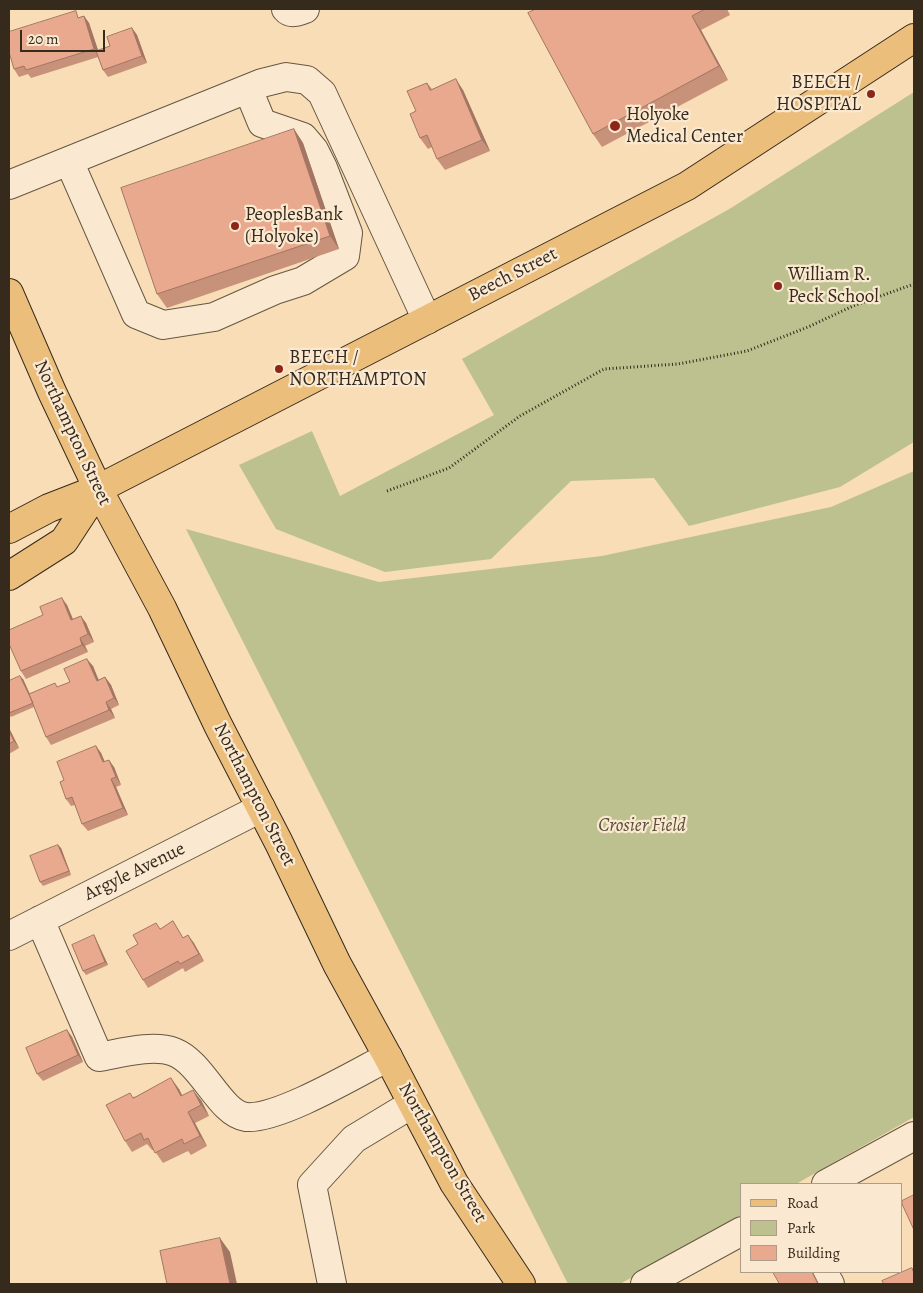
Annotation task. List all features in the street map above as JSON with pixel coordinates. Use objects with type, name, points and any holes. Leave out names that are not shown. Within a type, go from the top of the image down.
[{"type":"main road","name":"Beech Street","points":[[9,529],[49,508],[98,489],[687,186],[914,38]]},
{"type":"main road","name":"Northampton Street","points":[[9,293],[52,392],[98,489],[162,608],[337,964],[454,1183],[521,1284]]},
{"type":"main road","points":[[9,576],[64,541],[98,489]]},
{"type":"street","points":[[286,9],[294,12],[305,9]]},
{"type":"street","points":[[9,185],[262,83],[286,77],[307,80],[322,93],[427,320]]},
{"type":"street","points":[[248,89],[274,150]]},
{"type":"street","points":[[69,161],[136,314],[163,325],[214,317],[275,290],[303,281],[321,258],[345,256],[348,233],[323,168],[314,150],[303,137],[262,123]]},
{"type":"street","name":"Argyle Avenue","points":[[9,936],[261,808]]},
{"type":"street","points":[[40,920],[99,1057],[151,1049],[174,1052],[195,1065],[228,1108],[244,1117],[264,1116],[293,1105],[388,1057]]},
{"type":"street","points":[[332,1284],[312,1185],[354,1139],[412,1104]]},
{"type":"street","points":[[828,1183],[914,1136]]},
{"type":"street","points":[[645,1284],[740,1232]]},
{"type":"street","points":[[824,1273],[830,1284]]},
{"type":"path","points":[[386,491],[449,468],[520,416],[604,370],[678,364],[747,351],[808,328],[853,306],[914,284]]},
{"type":"green space","points":[[914,92],[914,442],[840,487],[689,526],[654,478],[571,481],[491,559],[385,572],[276,529],[239,465],[312,431],[340,496],[494,415],[462,359],[731,208]]},
{"type":"green space","name":"Crosier Field","points":[[914,471],[914,1117],[798,1183],[740,1183],[740,1216],[620,1284],[568,1284],[186,529],[379,582],[602,556],[831,507]]},
{"type":"building","points":[[536,9],[705,9],[692,16],[719,66],[593,134],[528,13]]},
{"type":"building","points":[[76,11],[78,18],[84,16],[94,49],[26,70],[24,66],[14,69],[9,52],[9,32]]},
{"type":"building","points":[[132,28],[142,56],[103,70],[96,51],[110,46],[107,37]]},
{"type":"building","points":[[456,79],[482,140],[437,159],[427,135],[420,138],[410,114],[416,111],[407,91],[427,83],[430,90]]},
{"type":"building","name":"PeoplesBank (Holyoke)","points":[[294,129],[330,236],[157,294],[121,188]]},
{"type":"building","points":[[62,598],[71,620],[81,616],[88,634],[80,638],[82,645],[21,671],[9,644],[9,630],[43,615],[40,607]]},
{"type":"building","points":[[87,659],[97,681],[105,677],[114,698],[106,702],[109,710],[46,737],[29,694],[55,683],[57,687],[70,682],[64,669]]},
{"type":"building","points":[[20,676],[33,703],[9,713],[9,681]]},
{"type":"building","points":[[9,731],[14,741],[9,744]]},
{"type":"building","points":[[96,746],[103,762],[109,760],[116,777],[111,779],[123,808],[82,824],[72,797],[66,799],[60,782],[64,780],[57,762]]},
{"type":"building","points":[[58,845],[69,871],[40,882],[30,856]]},
{"type":"building","points":[[173,921],[183,938],[188,935],[199,954],[180,964],[178,961],[143,980],[126,951],[138,944],[133,935],[156,923],[160,929]]},
{"type":"building","points":[[94,935],[105,962],[83,971],[72,945]]},
{"type":"building","points":[[67,1030],[78,1055],[37,1074],[26,1048]]},
{"type":"building","points":[[171,1078],[181,1096],[193,1090],[201,1105],[188,1112],[200,1136],[184,1144],[182,1139],[155,1153],[148,1138],[144,1140],[141,1133],[125,1141],[106,1105],[130,1093],[133,1098]]},
{"type":"building","points":[[914,1195],[914,1230],[903,1206],[903,1200]]},
{"type":"building","points":[[220,1238],[230,1284],[167,1284],[160,1251]]},
{"type":"building","points":[[912,1268],[914,1284],[884,1284],[882,1281],[903,1273]]},
{"type":"building","points":[[774,1273],[812,1273],[818,1284],[780,1284]]},
{"type":"place","name":"BEECH / HOSPITAL","points":[[871,94]]},
{"type":"place","name":"Holyoke Medical Center","points":[[615,126]]},
{"type":"place","name":"PeoplesBank (Holyoke)","points":[[235,226]]},
{"type":"place","name":"William R. Peck School","points":[[778,286]]},
{"type":"place","name":"BEECH / NORTHAMPTON","points":[[279,369]]}]
